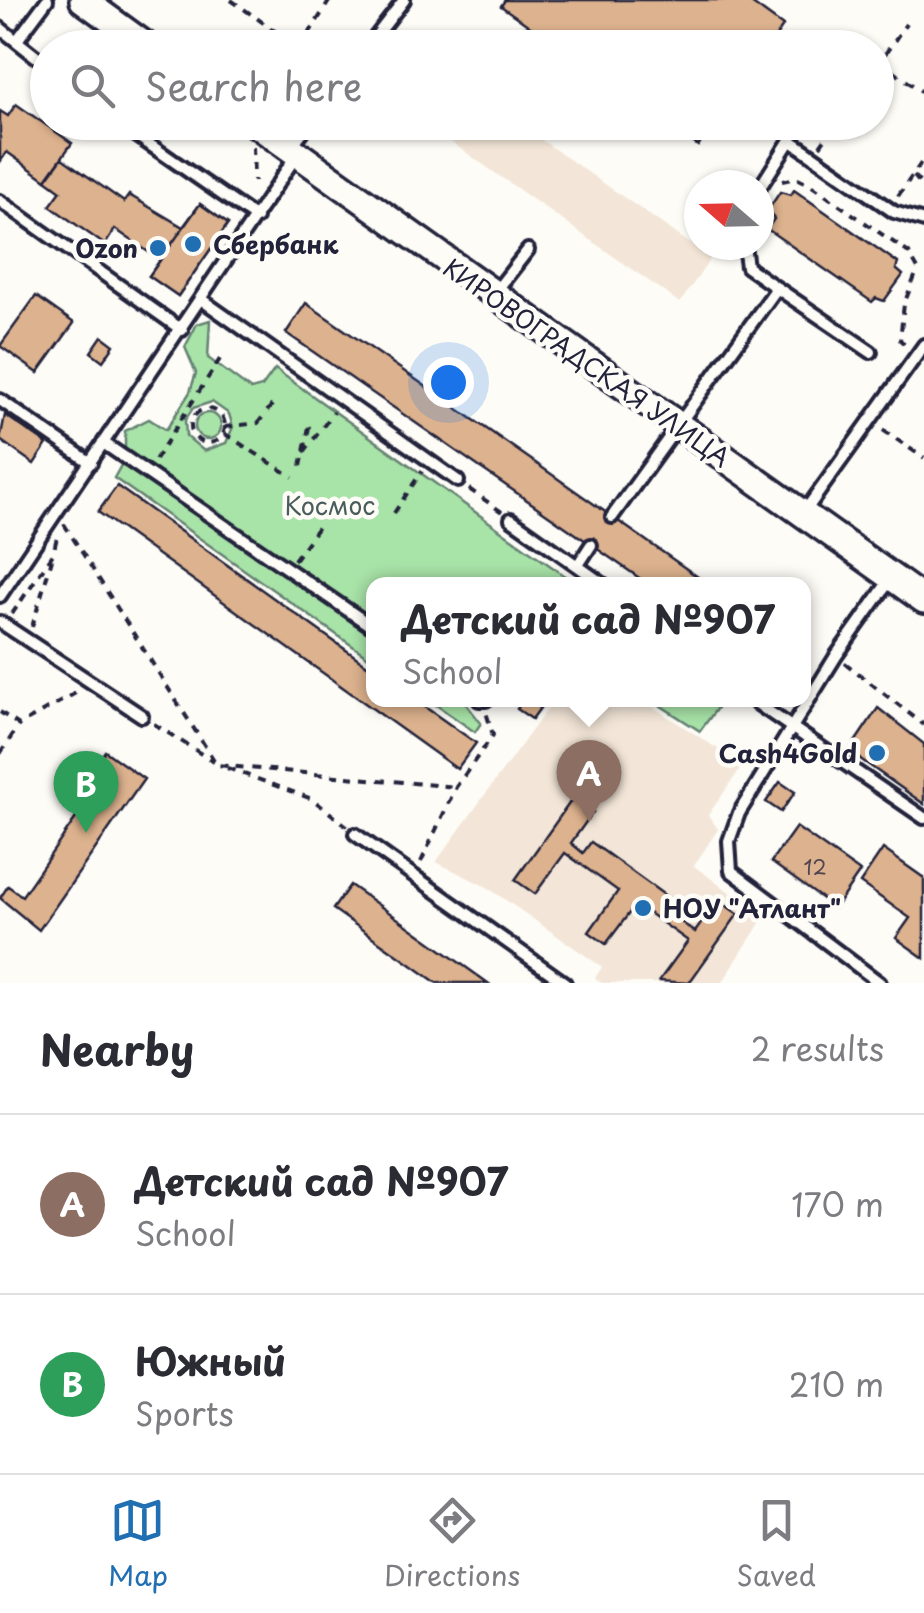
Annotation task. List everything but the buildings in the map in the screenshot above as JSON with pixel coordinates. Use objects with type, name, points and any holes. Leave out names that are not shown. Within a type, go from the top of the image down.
[{"type":"street","points":[[83,0],[124,30]]},
{"type":"street","name":"КИРОВОГРАДСКАЯ УЛИЦА","points":[[265,140],[293,152],[924,600]]},
{"type":"lane","points":[[18,38],[46,0]]},
{"type":"lane","points":[[382,30],[404,0]]},
{"type":"lane","points":[[0,28],[30,49]]},
{"type":"lane","points":[[143,140],[256,218]]},
{"type":"lane","points":[[0,596],[256,218],[300,140]]},
{"type":"lane","points":[[771,170],[790,140],[889,209],[924,221]]},
{"type":"lane","points":[[0,200],[182,330]]},
{"type":"lane","points":[[493,296],[528,250]]},
{"type":"lane","points":[[746,260],[747,267],[871,352]]},
{"type":"lane","points":[[612,517],[777,288]]},
{"type":"lane","points":[[202,300],[458,481]]},
{"type":"lane","points":[[803,514],[924,345]]},
{"type":"lane","points":[[0,400],[91,464]]},
{"type":"lane","points":[[105,444],[366,623]]},
{"type":"lane","points":[[511,518],[594,577]]},
{"type":"lane","points":[[578,565],[591,544]]},
{"type":"lane","points":[[811,695],[892,577]]},
{"type":"lane","points":[[0,622],[142,716]]},
{"type":"lane","points":[[762,707],[924,818]]},
{"type":"lane","points":[[803,707],[738,813],[729,840],[731,871],[880,983]]},
{"type":"lane","points":[[354,834],[565,983]]},
{"type":"path","points":[[231,0],[274,30]]},
{"type":"path","points":[[311,30],[330,0]]},
{"type":"path","points":[[894,41],[906,24]]},
{"type":"path","points":[[894,74],[924,93]]},
{"type":"path","points":[[253,140],[254,181]]},
{"type":"path","points":[[889,209],[924,159]]},
{"type":"path","points":[[913,174],[924,188]]},
{"type":"path","points":[[774,182],[796,178],[812,186],[909,252],[918,269],[904,304],[900,340]]},
{"type":"path","points":[[147,472],[220,359]]},
{"type":"path","points":[[304,452],[343,400]]},
{"type":"path","points":[[187,412],[192,433],[202,443],[212,443],[224,430],[258,423],[272,405]]},
{"type":"path","points":[[187,412],[212,409],[222,416],[224,430],[293,478]]},
{"type":"path","points":[[868,420],[924,458]]},
{"type":"path","points":[[300,466],[309,427],[305,422]]},
{"type":"path","points":[[394,513],[430,460]]},
{"type":"path","points":[[458,481],[511,518]]},
{"type":"path","points":[[57,513],[217,765]]},
{"type":"path","points":[[288,569],[318,527]]},
{"type":"path","points":[[28,641],[53,554]]},
{"type":"path","points":[[836,656],[924,725]]},
{"type":"path","points":[[0,754],[19,725],[93,683]]},
{"type":"path","points":[[415,876],[456,787],[492,735],[485,707]]},
{"type":"path","points":[[0,712],[19,725]]},
{"type":"path","points":[[142,716],[217,765],[312,799],[354,834]]},
{"type":"path","points":[[217,765],[456,787]]},
{"type":"shaded area","points":[[448,140],[541,140],[684,239],[684,260],[710,260],[680,303]]},
{"type":"shaded area","points":[[549,707],[653,707],[743,765],[708,815],[718,829],[694,866],[764,917],[722,983],[602,983],[595,978],[602,967],[487,887],[436,862]]},
{"type":"green space","name":"Космос","points":[[210,320],[208,358],[251,390],[262,387],[275,369],[566,577],[366,577],[366,655],[114,478],[125,458],[125,431],[149,419],[166,430],[190,392],[196,373],[185,347],[197,324]],"holes":[[[212,402],[229,414],[233,427],[226,443],[204,451],[186,436],[185,420],[193,408]]]},
{"type":"green space","points":[[208,413],[217,417],[221,426],[217,435],[208,439],[199,435],[195,426],[199,417]]},
{"type":"green space","points":[[439,707],[468,707],[481,723],[475,732]]},
{"type":"green space","points":[[663,707],[717,708],[700,731]]},
{"type":"place","name":"Сбербанк","points":[[193,244]]},
{"type":"place","name":"Ozon","points":[[158,248]]},
{"type":"place","name":"Cash4Gold","points":[[877,753]]},
{"type":"place","name":"Детский сад №907","points":[[589,822]]},
{"type":"place","name":"Южный","points":[[86,833]]},
{"type":"place","name":"НОУ \"Атлант\"","points":[[643,908]]}]
